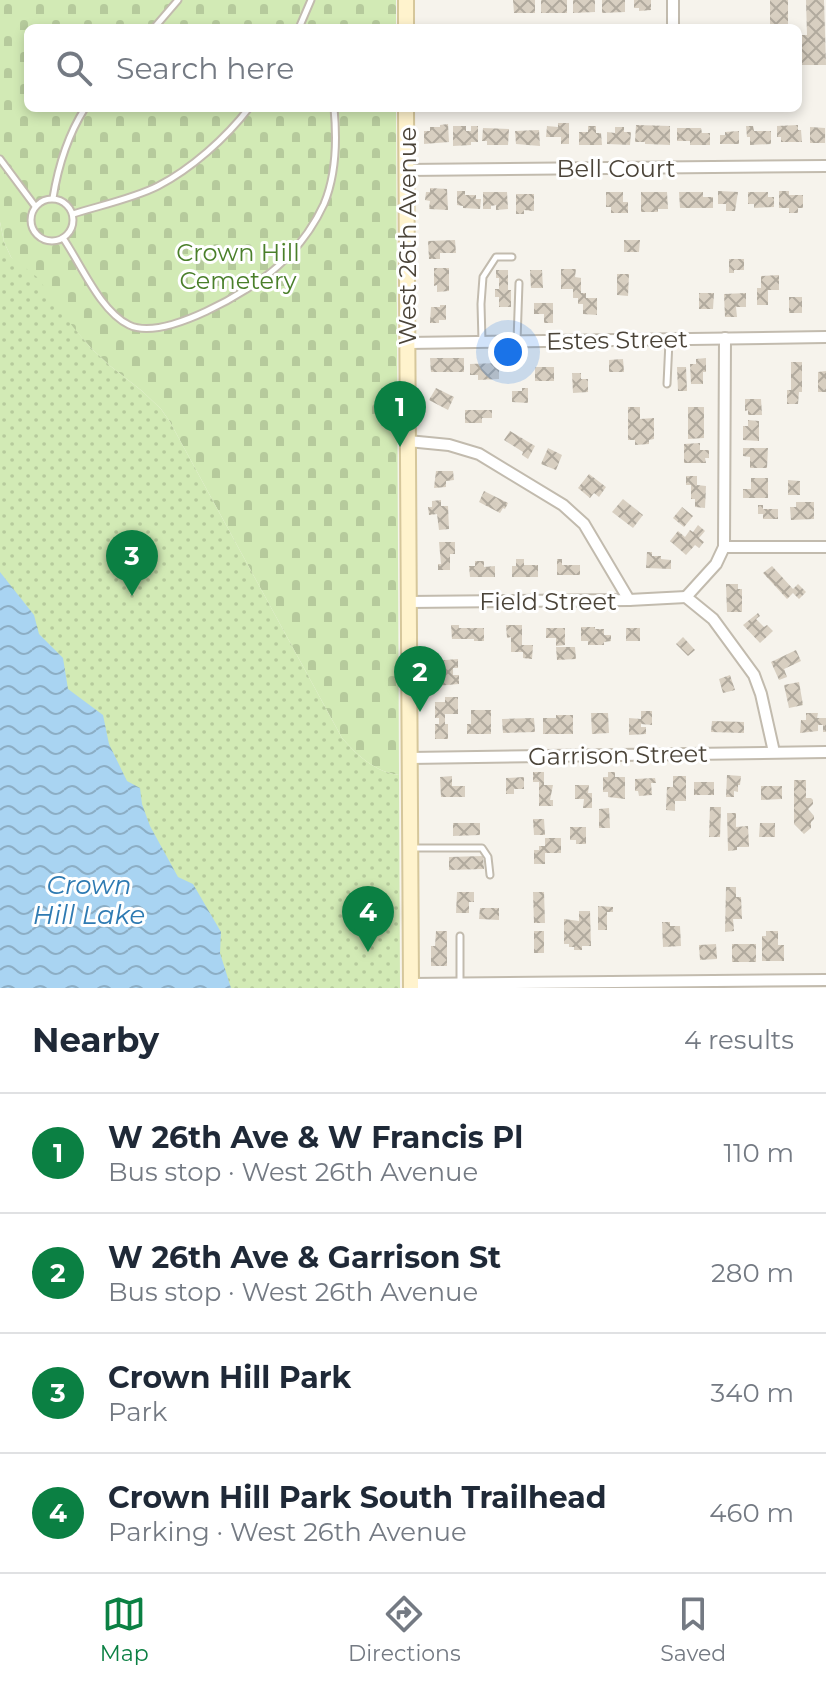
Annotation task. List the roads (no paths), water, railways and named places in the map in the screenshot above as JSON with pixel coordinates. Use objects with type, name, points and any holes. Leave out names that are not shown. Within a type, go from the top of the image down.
[{"type":"street","points":[[406,0],[406,24]]},
{"type":"street","points":[[673,0],[673,24]]},
{"type":"street","name":"West 26th Avenue","points":[[406,112],[411,986]]},
{"type":"street","name":"Bell Court","points":[[407,170],[826,166]]},
{"type":"street","name":"Estes Street","points":[[408,343],[826,337]]},
{"type":"street","points":[[725,338],[724,547],[716,564],[686,597],[713,619],[754,675],[774,752]]},
{"type":"street","points":[[408,441],[449,445],[479,454],[563,505],[584,524],[629,600]]},
{"type":"street","points":[[724,547],[826,547]]},
{"type":"street","name":"Field Street","points":[[409,602],[686,597]]},
{"type":"street","name":"Garrison Street","points":[[410,758],[826,752]]},
{"type":"street","points":[[411,986],[826,980]]},
{"type":"lane","points":[[157,24],[178,0]]},
{"type":"lane","points":[[303,24],[311,0]]},
{"type":"lane","points":[[53,198],[66,149],[83,112]]},
{"type":"lane","points":[[73,214],[159,186],[219,141],[245,112]]},
{"type":"lane","points":[[63,238],[107,306],[130,326],[152,329],[199,315],[274,270],[301,242],[313,224],[324,204],[333,168],[336,142],[334,112]]},
{"type":"lane","points":[[0,159],[35,207]]},
{"type":"lane","points":[[53,198],[66,203],[73,214],[72,228],[63,238],[49,241],[36,234],[31,220],[35,207],[53,198]]},
{"type":"lane","points":[[482,342],[483,277],[496,257],[512,257]]},
{"type":"lane","points":[[517,341],[519,283]]},
{"type":"lane","points":[[667,384],[669,339]]},
{"type":"lane","points":[[410,848],[482,848],[488,857],[490,875]]},
{"type":"lane","points":[[460,936],[460,983]]},
{"type":"water","name":"Crown Hill Lake","points":[[0,572],[34,615],[39,634],[63,658],[68,689],[103,715],[109,744],[127,781],[140,788],[150,826],[178,877],[193,884],[221,932],[220,953],[231,988],[0,988]]},
{"type":"place","name":"W 26th Ave & W Francis Pl","points":[[400,447]]},
{"type":"place","name":"Crown Hill Park","points":[[132,596]]},
{"type":"place","name":"W 26th Ave & Garrison St","points":[[420,712]]},
{"type":"place","name":"Crown Hill Park South Trailhead","points":[[368,952]]},
{"type":"park label","name":"Crown Hill Cemetery","points":[[238,266]]}]
